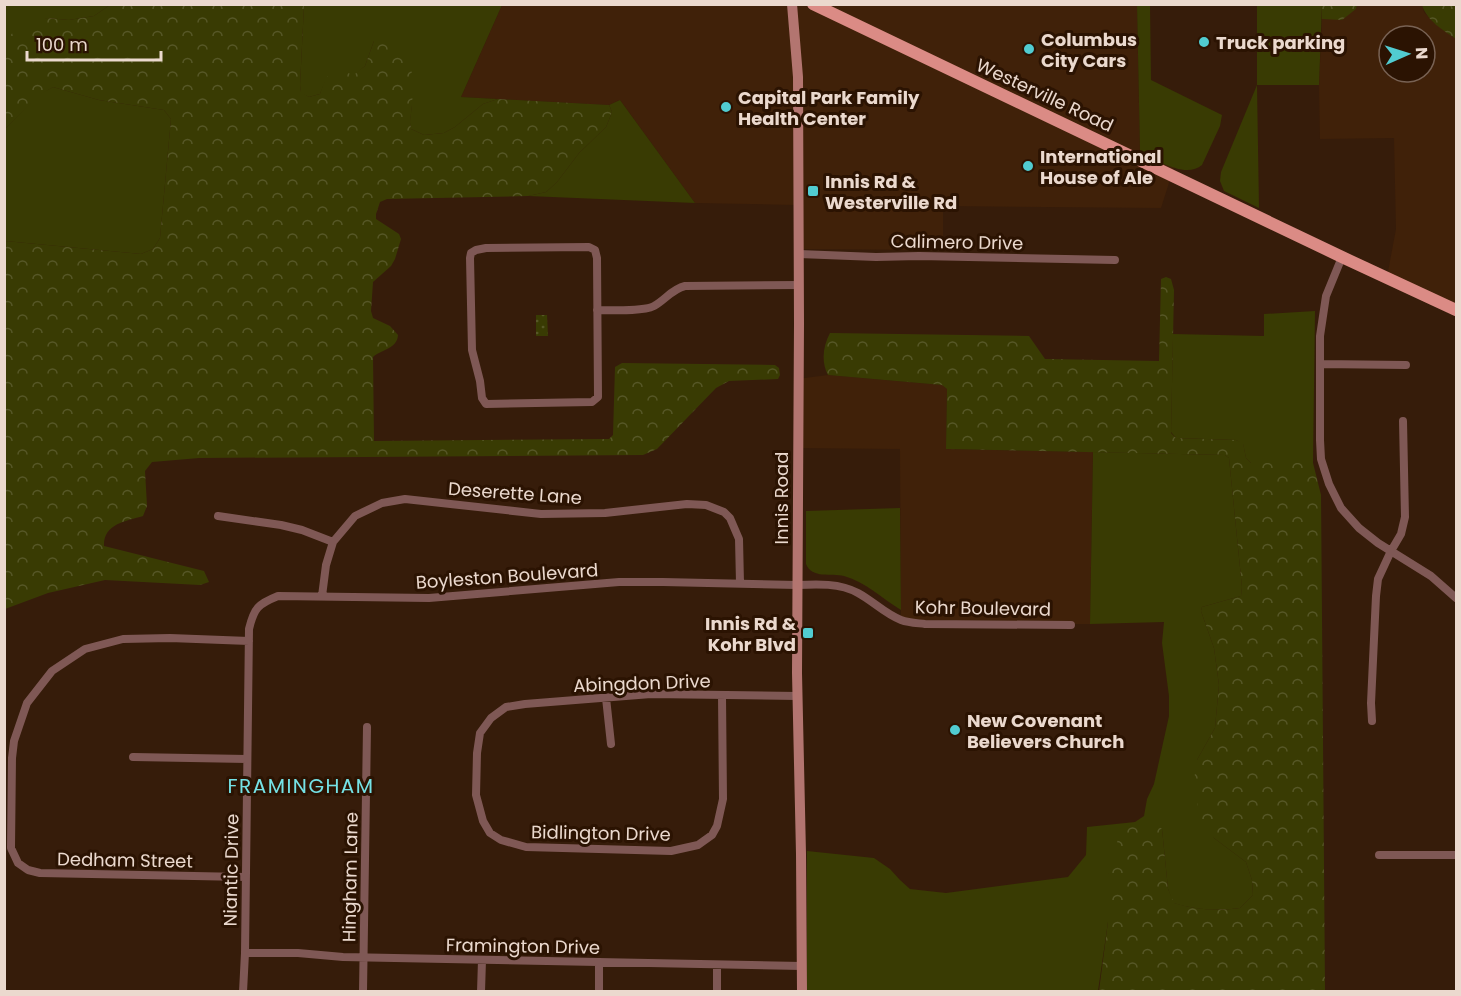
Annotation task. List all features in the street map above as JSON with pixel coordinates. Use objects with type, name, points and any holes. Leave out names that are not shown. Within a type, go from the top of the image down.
[{"type":"main road","name":"Innis Road","points":[[792,4],[798,77],[797,585],[802,992]]},
{"type":"main road","name":"Westerville Road","points":[[813,4],[1456,310]]},
{"type":"street","points":[[589,247],[594,250],[597,258],[597,310],[598,397],[592,402],[486,404],[482,398],[472,350],[471,253],[486,248],[589,247]]},
{"type":"street","name":"Calimero Drive","points":[[799,254],[1114,260]]},
{"type":"street","points":[[1342,257],[1326,296],[1320,336],[1321,459],[1329,484],[1341,508],[1359,528],[1378,543],[1431,576],[1456,598]]},
{"type":"street","points":[[597,310],[647,309],[676,289],[686,286],[799,285]]},
{"type":"street","points":[[1320,364],[1406,364]]},
{"type":"street","points":[[1372,721],[1378,579],[1390,551],[1401,534],[1405,517],[1402,421]]},
{"type":"street","name":"Deserette Lane","points":[[322,596],[326,565],[333,542],[355,516],[382,503],[405,499],[541,514],[605,513],[687,504],[706,505],[724,512],[730,518],[739,539],[740,583]]},
{"type":"street","points":[[218,516],[281,525],[333,542]]},
{"type":"street","name":"Boyleston Boulevard","points":[[249,641],[253,614],[263,602],[278,596],[429,598],[619,582],[797,585]]},
{"type":"street","name":"Kohr Boulevard","points":[[797,585],[815,584],[850,589],[858,592],[890,615],[911,623],[1071,625]]},
{"type":"street","name":"Dedham Street","points":[[245,877],[40,873],[28,870],[18,863],[11,848],[12,758],[14,741],[27,703],[52,671],[85,649],[123,639],[249,641]]},
{"type":"street","name":"Niantic Drive","points":[[243,992],[249,641]]},
{"type":"street","name":"Abingdon Drive","points":[[491,718],[506,707],[525,704],[651,694],[798,696]]},
{"type":"street","name":"Bidlington Drive","points":[[491,718],[480,734],[476,795],[483,821],[490,833],[501,840],[526,847],[671,851],[698,845],[712,835],[717,826],[723,799],[722,696]]},
{"type":"street","points":[[606,698],[611,744]]},
{"type":"street","name":"Hingham Lane","points":[[363,992],[367,727]]},
{"type":"street","points":[[133,757],[247,759]]},
{"type":"street","points":[[1379,855],[1456,855]]},
{"type":"street","name":"Framington Drive","points":[[245,953],[802,966]]},
{"type":"street","points":[[481,992],[482,960]]},
{"type":"street","points":[[599,962],[599,992]]},
{"type":"street","points":[[717,964],[717,992]]},
{"type":"shaded area","points":[[502,5],[1137,5],[1140,152],[1174,167],[1161,208],[943,206],[943,250],[796,249],[796,205],[695,203],[620,100],[609,105],[461,97]]},
{"type":"shaded area","points":[[1357,5],[1422,5],[1424,12],[1436,24],[1377,24],[1377,84],[1437,84],[1437,25],[1456,39],[1456,309],[1387,277],[1396,229],[1394,138],[1320,139],[1319,85],[1322,19],[1342,19],[1356,9]]},
{"type":"shaded area","points":[[828,375],[942,385],[947,389],[946,449],[1093,452],[1090,624],[920,624],[901,620],[900,449],[796,448],[797,379]]},
{"type":"green space","points":[[1322,4],[1357,5],[1356,9],[1342,20],[1322,19]]},
{"type":"green space","points":[[5,5],[110,5],[94,16],[69,20],[47,18],[5,41]]},
{"type":"green space","points":[[110,5],[304,5],[300,85],[301,92],[309,97],[320,94],[327,78],[335,69],[340,67],[350,74],[355,74],[365,66],[374,41],[384,36],[394,40],[407,55],[412,74],[411,129],[424,135],[444,133],[483,104],[498,99],[609,105],[612,112],[606,127],[579,153],[557,182],[546,192],[528,196],[387,199],[380,202],[376,219],[399,234],[401,239],[391,266],[373,282],[371,311],[373,318],[390,326],[398,335],[392,346],[373,357],[374,441],[609,439],[613,435],[615,367],[622,363],[775,365],[779,368],[778,379],[729,381],[716,388],[657,449],[643,455],[199,458],[152,462],[145,471],[147,506],[143,516],[111,528],[107,533],[104,546],[204,571],[209,582],[200,585],[105,580],[48,593],[5,609],[5,241],[141,254],[153,249],[160,238],[171,119],[164,110],[99,100],[53,87],[38,96],[5,129],[5,41],[18,27],[47,18],[69,20],[94,16]]},
{"type":"green space","points":[[304,5],[502,5],[461,97],[498,99],[483,104],[444,133],[424,135],[411,129],[412,103],[374,41],[365,66],[355,75],[350,74],[325,82],[320,94],[309,97],[301,93],[300,85]]},
{"type":"green space","points":[[1137,5],[1150,5],[1151,80],[1222,115],[1220,126],[1202,165],[1195,169],[1171,167],[1140,153]]},
{"type":"green space","points":[[1257,5],[1322,5],[1319,85],[1257,85]]},
{"type":"green space","points":[[1422,5],[1456,5],[1456,39],[1441,29],[1424,11]]},
{"type":"green space","points":[[1257,85],[1259,208],[1224,191],[1220,181],[1221,172]]},
{"type":"green space","points":[[53,87],[99,100],[164,110],[171,119],[160,238],[153,249],[141,254],[5,241],[5,129],[38,95]]},
{"type":"green space","points":[[620,100],[695,203],[528,196],[546,192],[557,182],[579,153],[606,127],[612,112],[609,105]]},
{"type":"green space","points":[[1166,277],[1171,279],[1174,290],[1171,433],[1176,438],[1236,440],[1243,443],[1246,458],[1251,463],[1313,463],[1321,495],[1325,991],[1099,991],[1108,922],[1108,874],[1120,832],[1135,822],[1151,821],[1162,829],[1168,889],[1174,903],[1215,910],[1231,909],[1240,908],[1253,895],[1252,880],[1246,862],[1214,838],[1199,815],[1194,780],[1197,760],[1215,728],[1219,685],[1214,648],[1201,611],[1202,607],[1241,596],[1242,587],[1229,458],[1225,455],[946,449],[947,389],[942,385],[828,375],[824,365],[824,349],[830,333],[1029,336],[1045,359],[1159,361],[1161,279]]},
{"type":"green space","points":[[1315,311],[1313,463],[1251,463],[1246,458],[1243,444],[1236,440],[1176,438],[1171,432],[1173,334],[1264,336],[1264,314]]},
{"type":"green space","points":[[536,315],[547,315],[548,336],[536,336]]},
{"type":"green space","points":[[1093,452],[1225,455],[1229,458],[1242,587],[1241,596],[1202,607],[1201,611],[1214,648],[1219,685],[1215,728],[1197,760],[1214,838],[1246,862],[1252,880],[1253,895],[1240,908],[1231,909],[1215,910],[1173,903],[1168,889],[1162,829],[1108,874],[1108,922],[1098,991],[807,991],[807,851],[874,858],[890,869],[910,889],[946,893],[1068,877],[1086,855],[1087,827],[1135,822],[1144,816],[1147,799],[1154,784],[1169,716],[1169,696],[1162,643],[1164,622],[1090,624]]},
{"type":"green space","points":[[900,508],[901,610],[852,579],[839,575],[817,574],[809,569],[806,564],[806,511]]},
{"type":"place","name":"Truck parking","points":[[1204,42]]},
{"type":"place","name":"Columbus City Cars","points":[[1029,49]]},
{"type":"place","name":"Capital Park Family Health Center","points":[[726,107]]},
{"type":"place","name":"International House of Ale","points":[[1028,166]]},
{"type":"place","name":"Innis Rd & Westerville Rd","points":[[813,191]]},
{"type":"place","name":"Innis Rd & Kohr Blvd","points":[[808,633]]},
{"type":"place","name":"New Covenant Believers Church","points":[[955,730]]},
{"type":"district","name":"FRAMINGHAM","points":[[301,786]]}]
